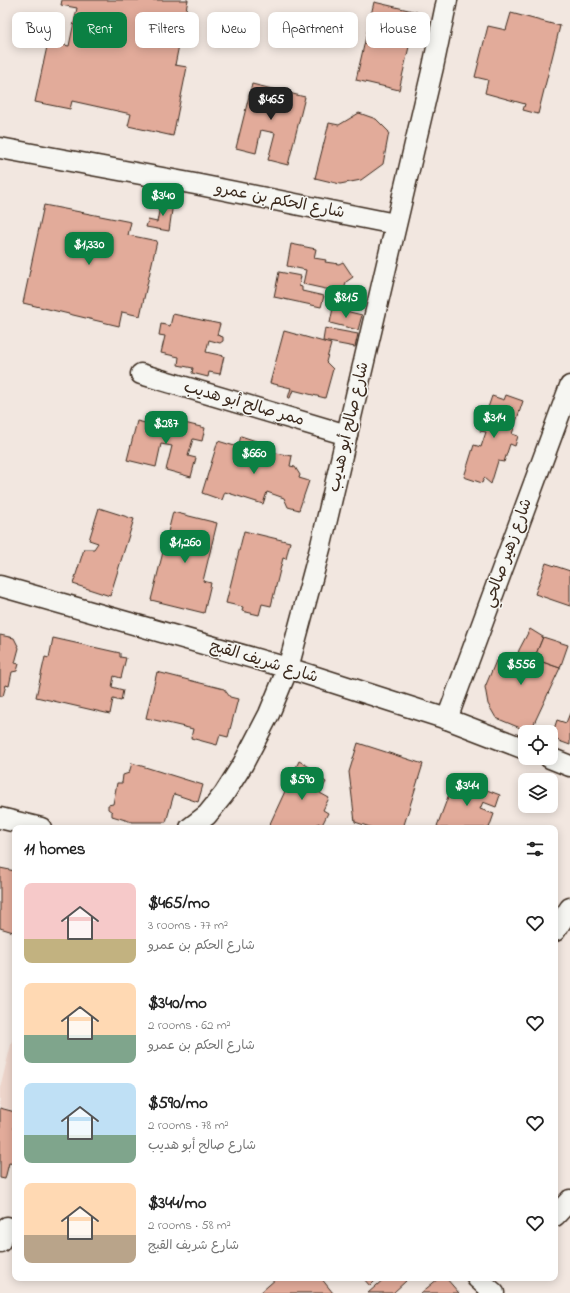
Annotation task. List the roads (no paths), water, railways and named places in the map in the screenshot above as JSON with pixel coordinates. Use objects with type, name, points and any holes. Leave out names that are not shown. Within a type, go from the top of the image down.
[{"type":"street","name":"شارع صالح أبو هديب","points":[[194,825],[207,815],[224,794],[243,764],[269,714],[288,668],[321,545],[433,67],[447,0]]},
{"type":"street","name":"شارع الحكم بن عمرو","points":[[0,148],[195,184],[395,224]]},
{"type":"street","name":"ممر صالح أبو هديب","points":[[141,374],[347,435]]},
{"type":"street","name":"شارع زهير صالحي","points":[[447,719],[570,386]]},
{"type":"street","name":"شارع شريف القبج","points":[[0,586],[288,668],[447,719],[518,746]]},
{"type":"street","points":[[558,761],[570,766]]},
{"type":"street","points":[[0,818],[29,825]]},
{"type":"street","points":[[558,926],[570,908]]},
{"type":"street","points":[[558,1213],[570,1200]]}]
